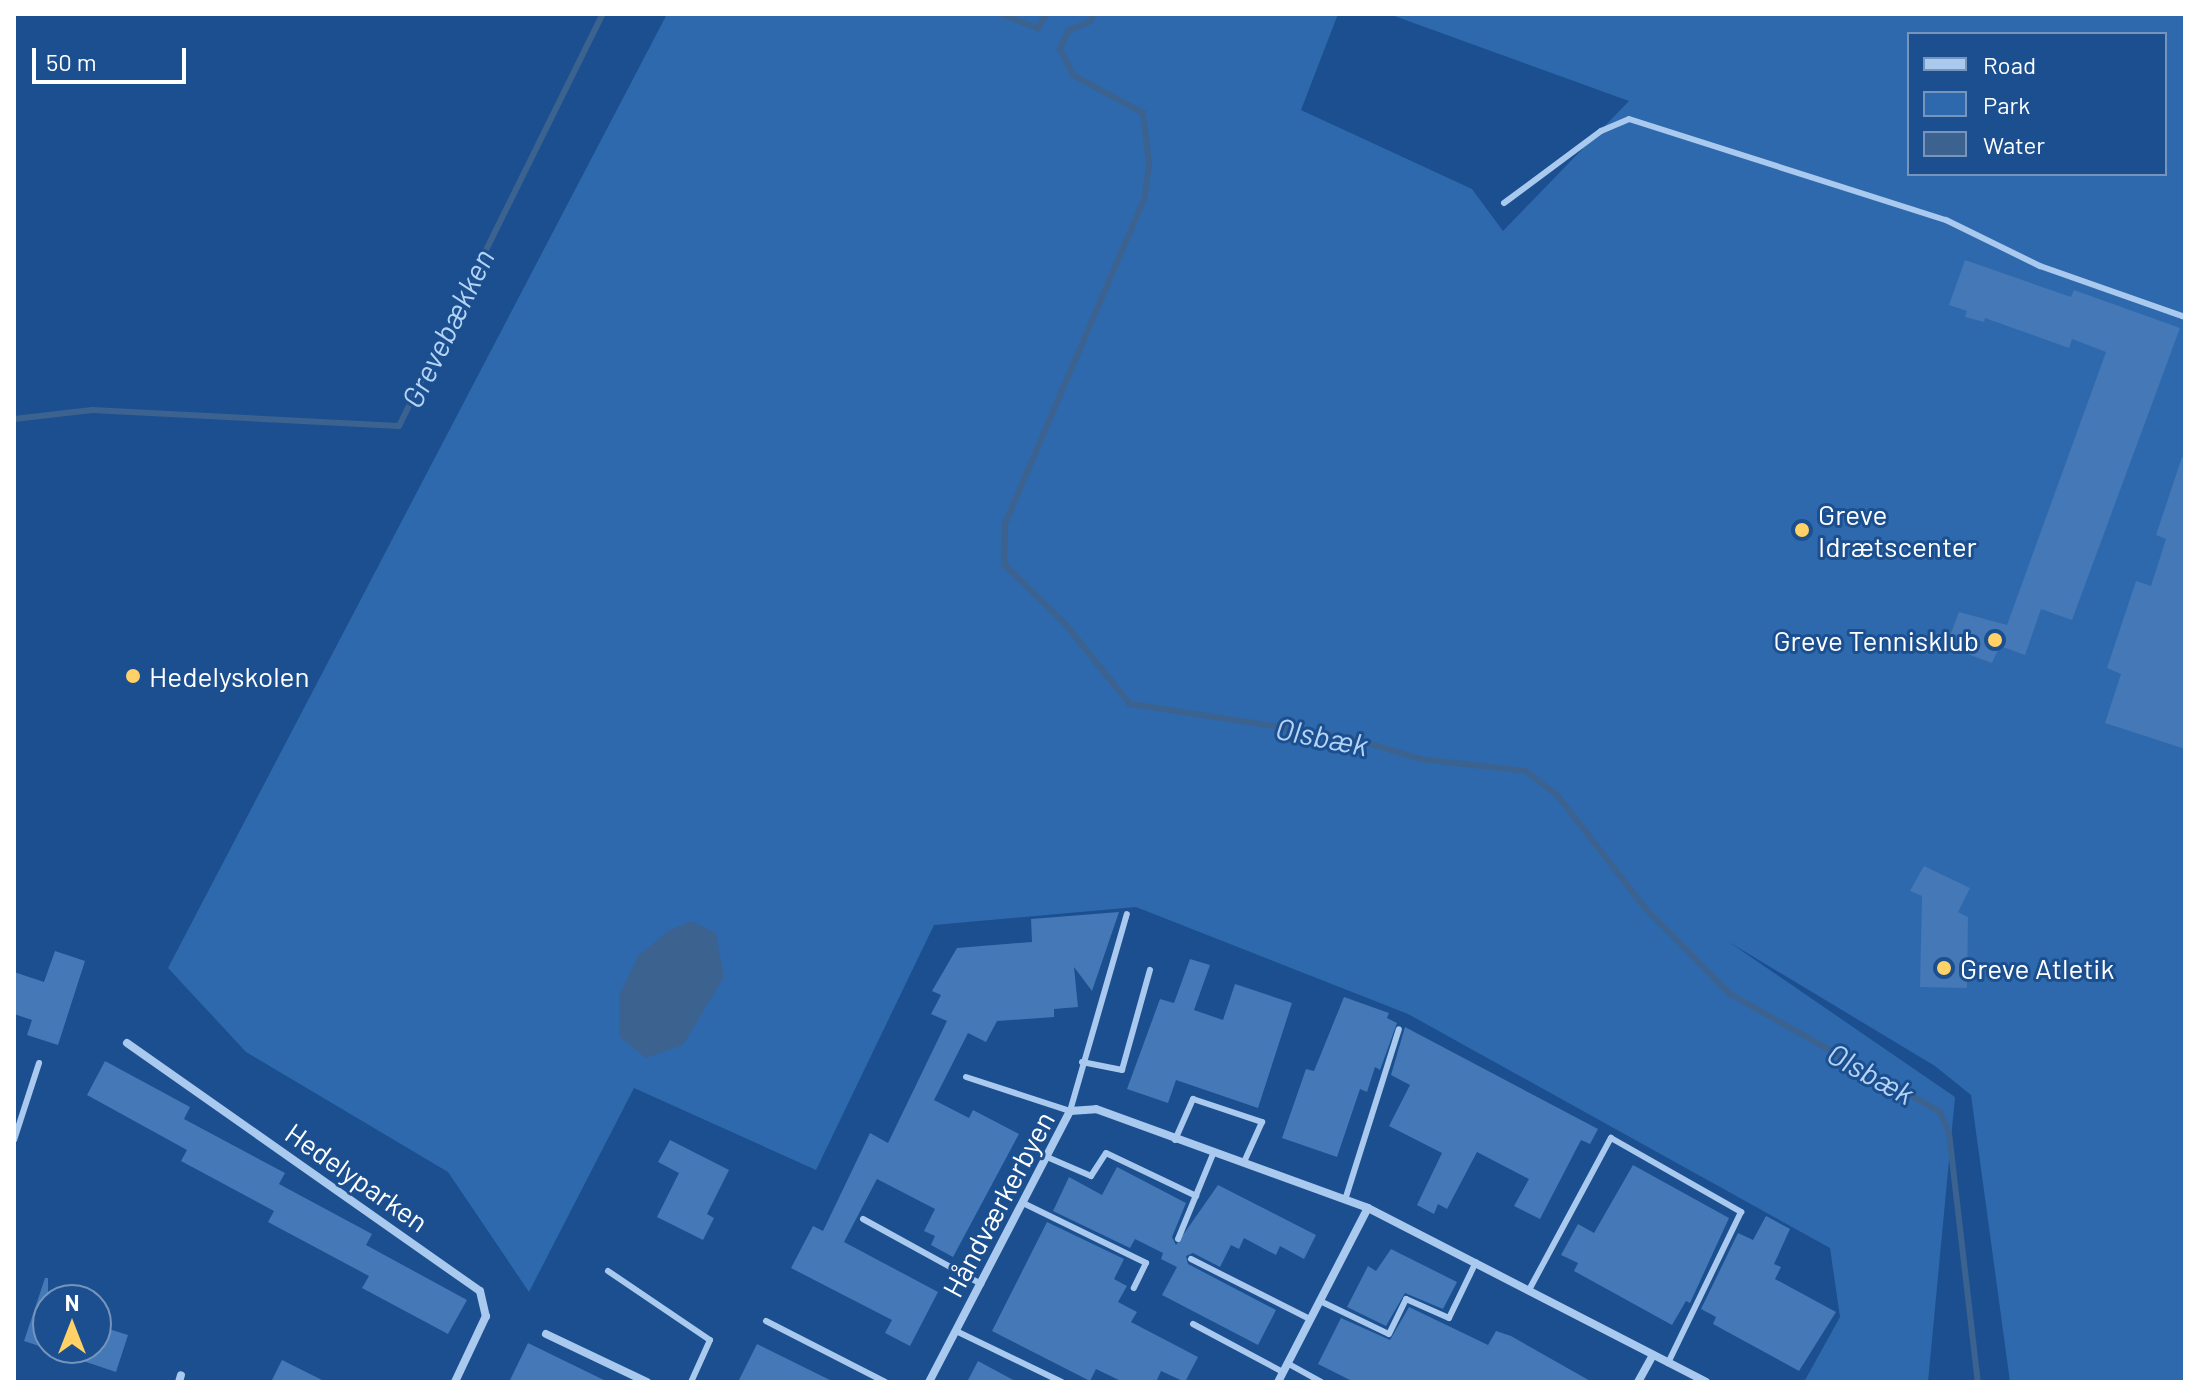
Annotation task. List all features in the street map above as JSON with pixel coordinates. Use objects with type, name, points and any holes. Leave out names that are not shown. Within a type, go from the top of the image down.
[{"type":"street","name":"Hedelyparken","points":[[127,1043],[480,1291],[486,1316],[455,1382]]},
{"type":"street","name":"Håndværkerbyen","points":[[929,1382],[1070,1111],[1096,1109],[1368,1208],[1706,1382]]},
{"type":"street","points":[[1278,1382],[1368,1208]]},
{"type":"street","points":[[546,1334],[647,1382]]},
{"type":"street","points":[[1638,1382],[1653,1355]]},
{"type":"lane","points":[[1504,203],[1601,131],[1629,119],[1946,220],[2040,266],[2185,317]]},
{"type":"lane","points":[[966,1077],[1070,1111],[1127,914]]},
{"type":"lane","points":[[1082,1062],[1122,1070],[1150,970]]},
{"type":"lane","points":[[1345,1200],[1399,1029]]},
{"type":"lane","points":[[14,1140],[39,1063]]},
{"type":"lane","points":[[1175,1140],[1193,1099],[1262,1122],[1244,1162]]},
{"type":"lane","points":[[1529,1290],[1611,1138],[1741,1212],[1668,1363]]},
{"type":"lane","points":[[1047,1157],[1091,1176],[1106,1153],[1196,1196]]},
{"type":"lane","points":[[1178,1239],[1213,1154]]},
{"type":"lane","points":[[1023,1203],[1146,1263],[1134,1288]]},
{"type":"lane","points":[[863,1219],[981,1284]]},
{"type":"lane","points":[[1191,1259],[1310,1319]]},
{"type":"lane","points":[[1320,1301],[1389,1334],[1406,1299],[1449,1318],[1476,1262]]},
{"type":"lane","points":[[608,1271],[710,1340],[691,1382]]},
{"type":"lane","points":[[766,1321],[885,1382]]},
{"type":"lane","points":[[1193,1324],[1321,1382]]},
{"type":"lane","points":[[956,1331],[1062,1382]]},
{"type":"green space","points":[[667,14],[1338,14],[1301,110],[1472,189],[1503,231],[1629,101],[1389,14],[2185,14],[2185,1382],[2010,1382],[1971,1095],[1935,1066],[1729,942],[1955,1097],[1928,1382],[1804,1382],[1840,1317],[1830,1248],[1408,1014],[1136,907],[934,925],[816,1170],[634,1088],[529,1292],[448,1172],[246,1052],[168,968]]},
{"type":"water","points":[[691,921],[716,933],[724,977],[683,1045],[646,1058],[619,1036],[619,996],[638,956],[668,931]]},
{"type":"building","points":[[1965,260],[2071,297],[2074,290],[2180,328],[2072,620],[2041,609],[2025,655],[2000,646],[1992,663],[1965,653],[1969,643],[1950,636],[1959,612],[2007,625],[2106,352],[2072,339],[2069,348],[1985,318],[1984,322],[1965,317],[1967,311],[1949,305]]},
{"type":"building","points":[[2182,457],[2185,458],[2185,749],[2105,723],[2121,674],[2107,668],[2136,581],[2151,586],[2166,539],[2156,535]]},
{"type":"building","points":[[1924,866],[1970,888],[1958,912],[1968,917],[1967,988],[1920,987],[1922,896],[1910,891]]},
{"type":"building","points":[[1119,912],[1092,991],[1074,967],[1078,1007],[1054,1009],[1054,1017],[997,1021],[986,1042],[968,1033],[934,1100],[969,1118],[973,1110],[1019,1134],[953,1257],[931,1245],[935,1236],[924,1231],[935,1209],[877,1179],[844,1242],[938,1292],[910,1346],[885,1333],[892,1320],[791,1268],[813,1226],[823,1231],[870,1133],[888,1143],[947,1021],[931,1014],[941,995],[932,991],[957,948],[1032,942],[1031,919]]},
{"type":"building","points":[[55,951],[85,961],[58,1045],[27,1035],[32,1020],[14,1014],[14,972],[44,982]]},
{"type":"building","points":[[1190,959],[1210,965],[1194,1010],[1223,1020],[1235,984],[1292,1003],[1258,1108],[1176,1080],[1168,1103],[1127,1089],[1160,999],[1174,1003]]},
{"type":"building","points":[[1344,997],[1389,1013],[1387,1018],[1397,1023],[1380,1070],[1375,1067],[1367,1092],[1360,1089],[1337,1157],[1282,1138],[1306,1069],[1314,1071]]},
{"type":"building","points":[[1405,1027],[1598,1129],[1590,1144],[1581,1140],[1540,1219],[1514,1206],[1529,1179],[1477,1152],[1447,1209],[1438,1204],[1434,1214],[1417,1205],[1442,1153],[1389,1126],[1410,1085],[1391,1075]]},
{"type":"building","points":[[105,1061],[190,1107],[184,1119],[285,1173],[279,1184],[372,1234],[366,1245],[467,1300],[448,1334],[362,1288],[369,1276],[268,1222],[274,1211],[181,1161],[187,1150],[87,1095]]},
{"type":"building","points":[[670,1140],[729,1170],[707,1214],[714,1218],[703,1240],[657,1217],[679,1173],[658,1162]]},
{"type":"building","points":[[1633,1165],[1729,1218],[1690,1303],[1686,1301],[1672,1325],[1574,1271],[1578,1263],[1561,1255],[1578,1224],[1594,1233]]},
{"type":"building","points":[[1117,1167],[1186,1203],[1172,1237],[1176,1245],[1218,1185],[1316,1235],[1304,1259],[1280,1246],[1276,1255],[1244,1238],[1239,1249],[1231,1245],[1220,1267],[1193,1253],[1186,1256],[1188,1264],[1276,1310],[1258,1345],[1162,1295],[1177,1267],[1161,1259],[1163,1253],[1135,1239],[1130,1248],[1053,1211],[1069,1177],[1102,1195]]},
{"type":"building","points":[[1766,1216],[1790,1229],[1774,1264],[1781,1267],[1775,1279],[1836,1312],[1799,1371],[1713,1324],[1716,1317],[1701,1309],[1738,1233],[1753,1240]]},
{"type":"building","points":[[1047,1222],[1124,1259],[1114,1279],[1127,1286],[1118,1302],[1137,1312],[1131,1322],[1198,1357],[1185,1382],[1161,1371],[1156,1382],[1123,1382],[1096,1369],[1090,1381],[992,1331]]},
{"type":"building","points":[[1391,1249],[1457,1282],[1443,1309],[1405,1293],[1386,1326],[1347,1307],[1368,1266],[1376,1271]]},
{"type":"building","points":[[1409,1307],[1488,1345],[1496,1331],[1511,1336],[1592,1382],[1354,1382],[1318,1364],[1341,1318],[1390,1340]]},
{"type":"building","points":[[32,1317],[32,1344],[24,1341]]},
{"type":"building","points":[[112,1330],[128,1335],[116,1372],[92,1364],[112,1364]]},
{"type":"building","points":[[528,1343],[608,1382],[509,1382]]},
{"type":"building","points":[[757,1344],[834,1382],[738,1382]]},
{"type":"building","points":[[282,1360],[326,1382],[271,1382]]},
{"type":"building","points":[[978,1361],[1017,1382],[967,1382]]},
{"type":"waterway","name":"Grevebækken","points":[[14,419],[92,410],[399,426],[603,14]]},
{"type":"waterway","name":"Olsbæk","points":[[1001,14],[1038,28],[1046,14]]},
{"type":"waterway","name":"Olsbæk","points":[[1093,14],[1091,21],[1068,31],[1060,49],[1073,75],[1143,113],[1149,163],[1145,197],[1005,524],[1004,564],[1066,625],[1130,704],[1351,738],[1420,759],[1526,771],[1558,796],[1646,909],[1730,994],[1940,1112],[1949,1133],[1978,1382]]},
{"type":"place","name":"Greve Idrætscenter","points":[[1802,530]]},
{"type":"place","name":"Greve Tennisklub","points":[[1995,640]]},
{"type":"place","name":"Hedelyskolen","points":[[133,676]]},
{"type":"place","name":"Greve Atletik","points":[[1944,968]]}]
